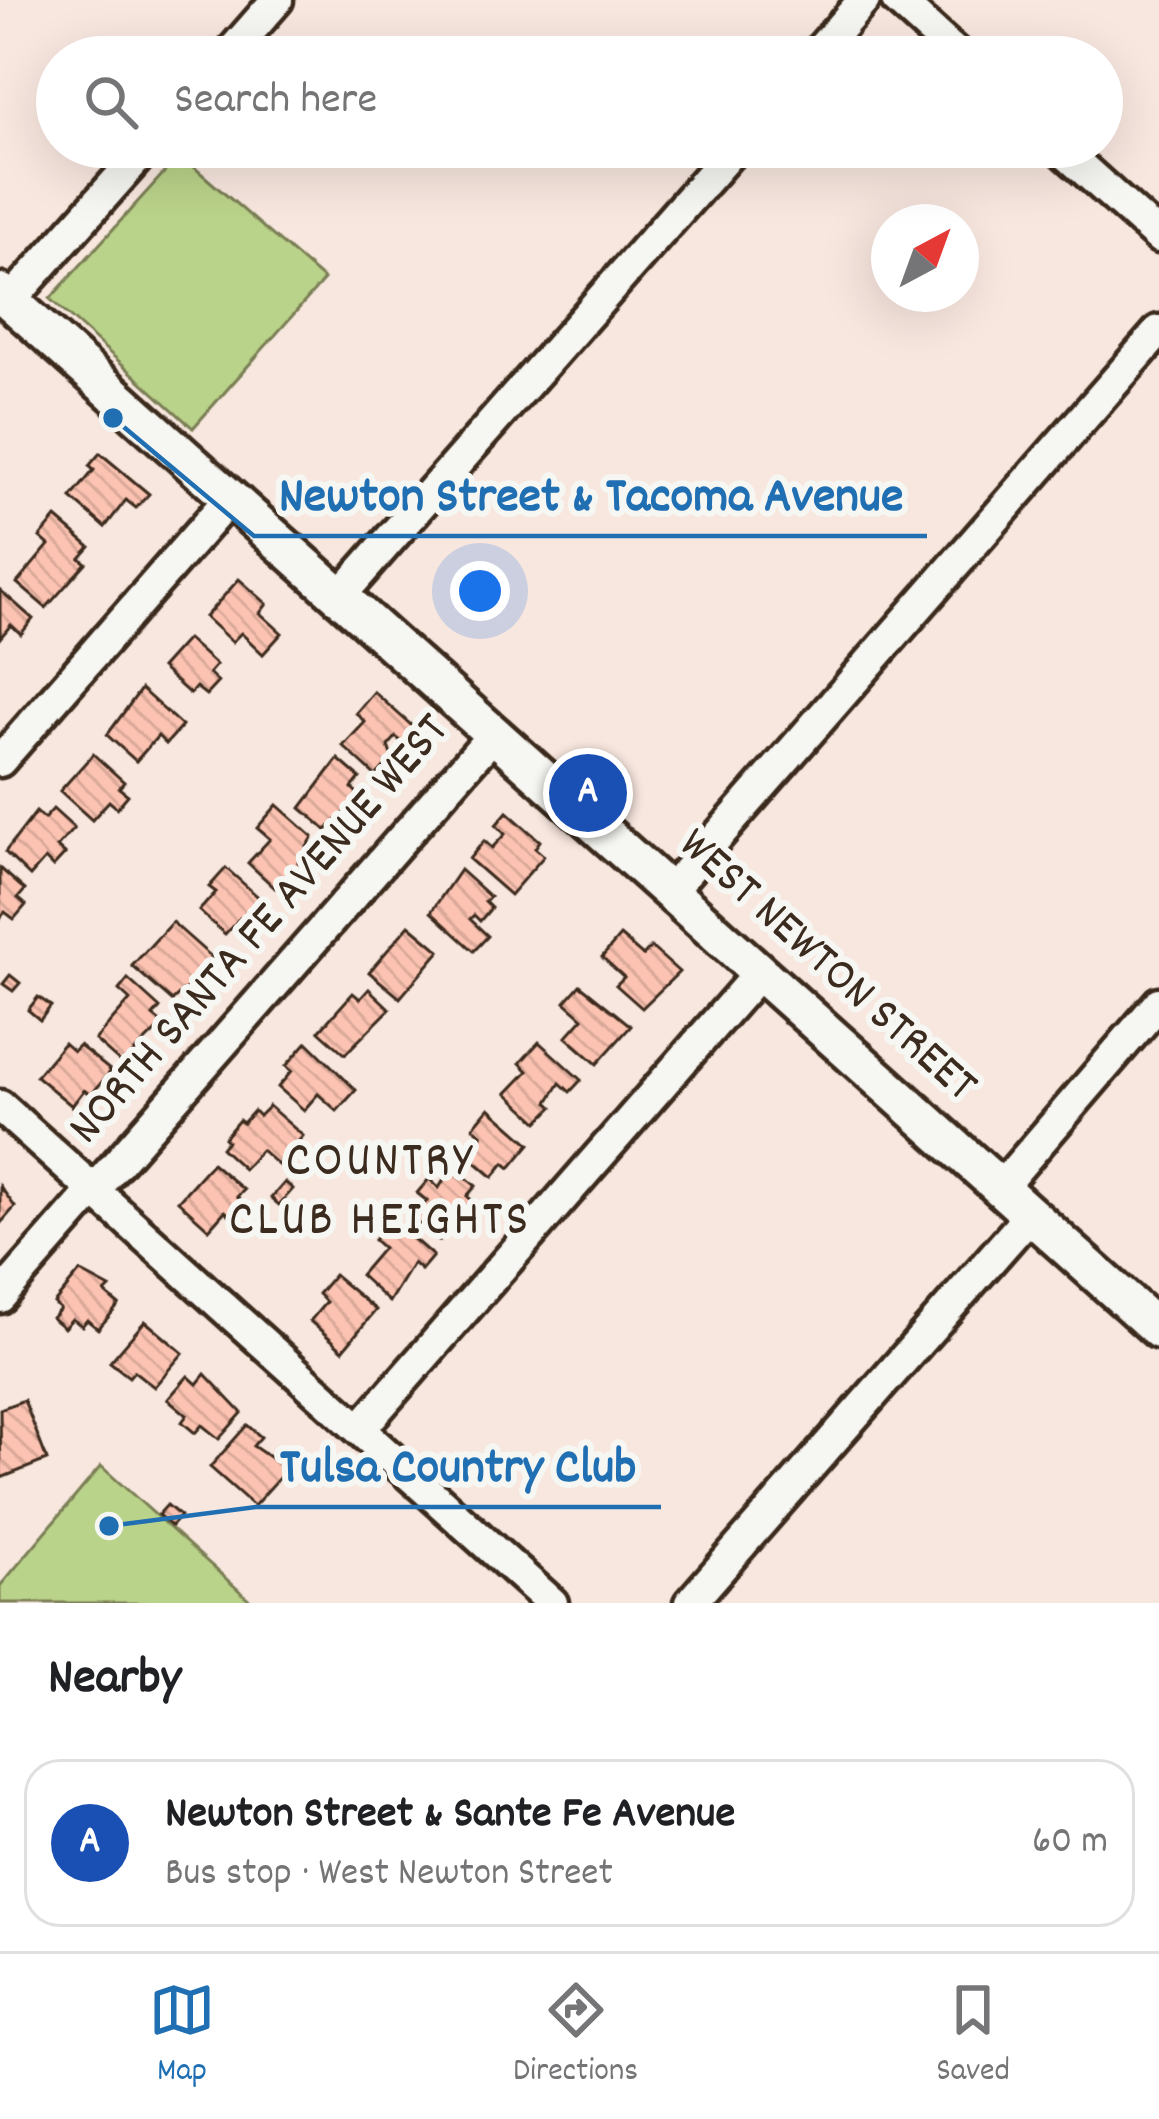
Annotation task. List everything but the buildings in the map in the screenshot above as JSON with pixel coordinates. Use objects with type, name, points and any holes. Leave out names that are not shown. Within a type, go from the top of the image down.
[{"type":"street","points":[[245,36],[277,0]]},
{"type":"street","points":[[832,36],[864,0]]},
{"type":"street","points":[[896,0],[936,36]]},
{"type":"street","points":[[5,296],[127,168]]},
{"type":"street","points":[[340,596],[717,168]]},
{"type":"street","points":[[1082,168],[1159,237]]},
{"type":"street","name":"WEST NEWTON STREET","points":[[5,296],[1159,1330]]},
{"type":"street","points":[[670,891],[1159,331]]},
{"type":"street","points":[[0,761],[230,498]]},
{"type":"street","name":"NORTH SANTA FE AVENUE WEST","points":[[0,1297],[494,734]]},
{"type":"street","points":[[360,1430],[760,972]]},
{"type":"street","points":[[1000,1187],[1159,1003]]},
{"type":"street","points":[[0,1106],[553,1603]]},
{"type":"street","points":[[690,1603],[1030,1215]]},
{"type":"green space","points":[[168,168],[195,168],[324,280],[193,428],[50,299]]},
{"type":"green space","points":[[101,1466],[253,1603],[0,1603],[0,1586]]},
{"type":"place","name":"Newton Street & Tacoma Avenue","points":[[113,418]]},
{"type":"place","name":"Newton Street & Sante Fe Avenue","points":[[588,793]]},
{"type":"place","name":"Tulsa Country Club","points":[[109,1526]]},
{"type":"district","name":"COUNTRY CLUB HEIGHTS","points":[[380,1193]]}]
